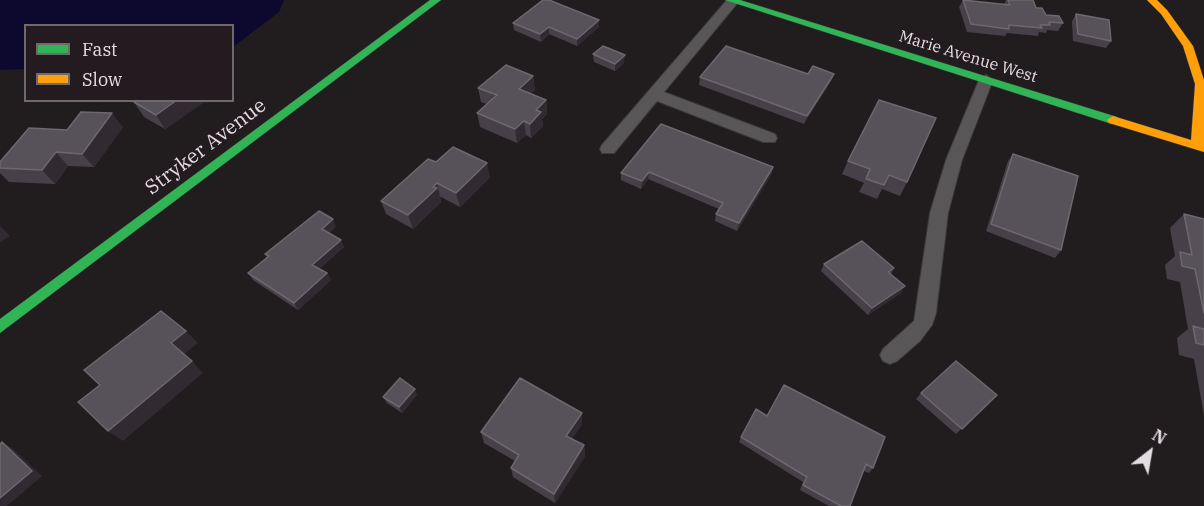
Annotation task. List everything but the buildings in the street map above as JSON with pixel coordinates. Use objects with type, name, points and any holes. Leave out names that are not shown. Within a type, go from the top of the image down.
[{"type":"street","name":"Stryker Avenue","points":[[0,327],[436,0]]},
{"type":"street","name":"Marie Avenue West","points":[[731,0],[1200,147]]},
{"type":"street","points":[[1152,0],[1164,12],[1188,45],[1202,85],[1200,147]]},
{"type":"lane","points":[[608,149],[731,0]]},
{"type":"lane","points":[[890,356],[922,325],[926,313],[939,213],[954,160],[986,80]]},
{"type":"lane","points":[[654,94],[770,138]]},
{"type":"shaded area","points":[[0,0],[284,0],[279,12],[234,46],[234,24],[24,24],[24,69],[0,70]]},
{"type":"traffic: fast","points":[[0,327],[436,0]]},
{"type":"traffic: fast","points":[[730,0],[1113,120]]},
{"type":"traffic: slow","points":[[1152,0],[1164,12],[1188,46],[1200,84],[1197,146]]},
{"type":"traffic: slow","points":[[1113,120],[1204,148]]}]
